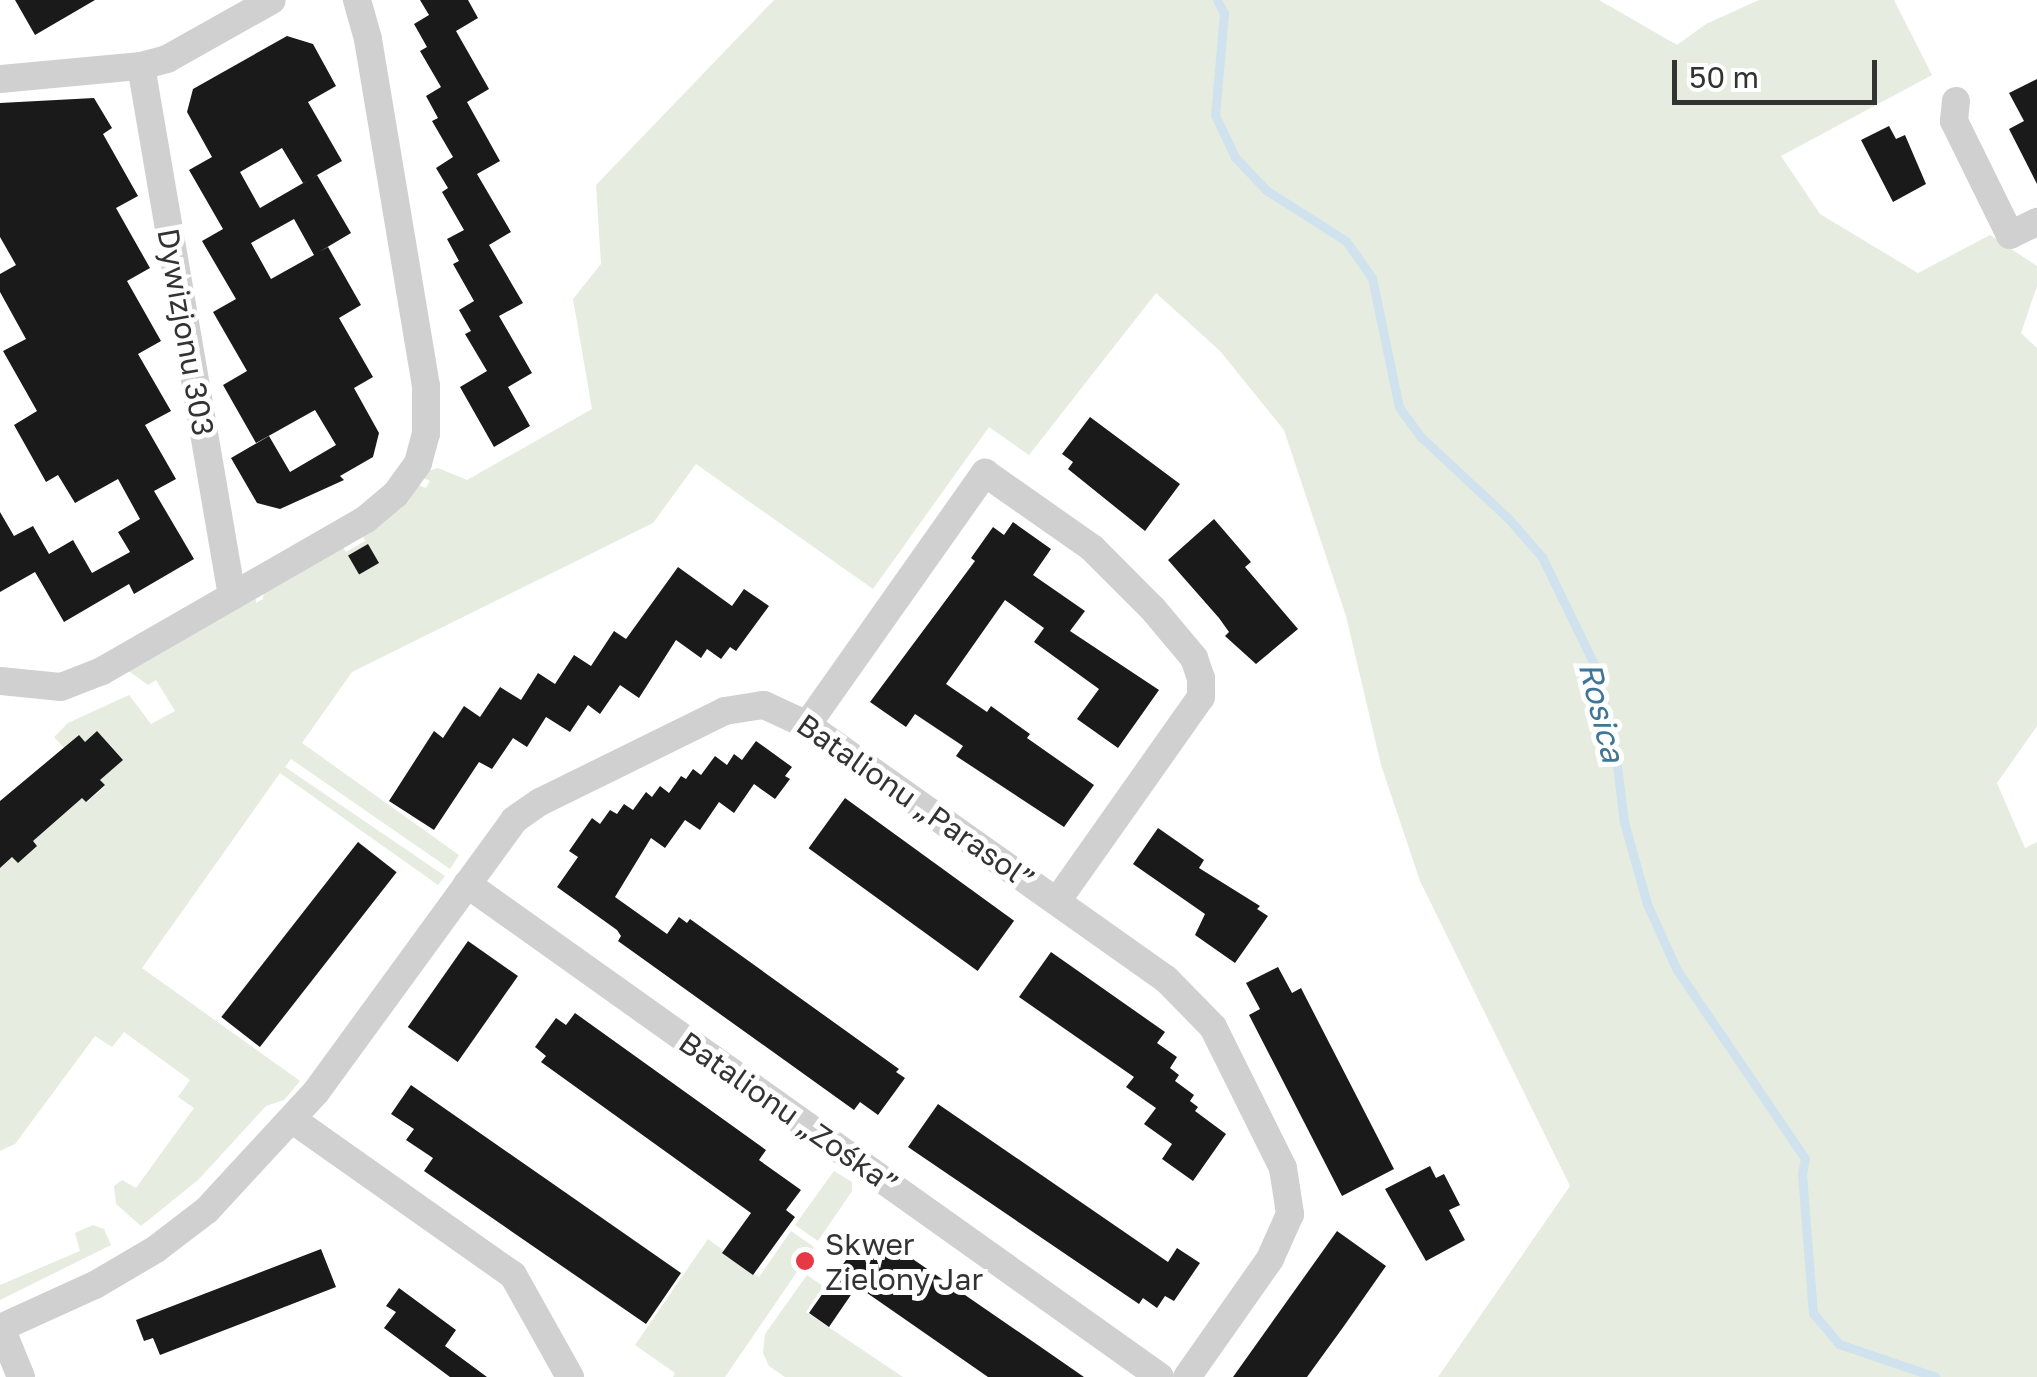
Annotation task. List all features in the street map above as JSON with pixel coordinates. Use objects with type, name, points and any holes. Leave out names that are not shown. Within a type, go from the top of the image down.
[{"type":"street","points":[[0,79],[141,66],[167,58],[272,0]]},
{"type":"street","points":[[0,681],[61,687],[102,671],[383,506],[410,476],[425,442],[426,386],[368,40],[357,0]]},
{"type":"street","name":"Dywizjonu 303","points":[[141,66],[232,596]]},
{"type":"street","points":[[1956,101],[1954,121],[2010,236],[2037,222]]},
{"type":"street","points":[[807,725],[985,472],[1092,548],[1153,609],[1194,658],[1202,678],[1201,697],[1056,901]]},
{"type":"street","name":"Batalionu „Parasol”","points":[[1,1328],[69,1299],[156,1249],[208,1210],[293,1120],[504,832],[526,810],[726,712],[764,705],[807,725],[1166,979],[1214,1028],[1282,1168],[1290,1214],[1270,1258],[1187,1377]]},
{"type":"street","name":"Batalionu „Zośka”","points":[[467,884],[1160,1377]]},
{"type":"street","points":[[293,1120],[513,1275],[570,1377]]},
{"type":"street","points":[[1,1328],[21,1377]]},
{"type":"shaded area","points":[[774,0],[1599,0],[1677,45],[1706,24],[1759,0],[1894,0],[1932,75],[1781,156],[1820,214],[1918,273],[1990,235],[2037,266],[2037,286],[2021,333],[2037,348],[2037,726],[1997,783],[2025,848],[2037,842],[2037,1377],[1438,1377],[1570,1186],[1420,881],[1381,765],[1346,616],[1284,430],[1220,351],[1156,293],[1029,455],[989,427],[873,589],[696,464],[653,523],[352,672],[302,743],[459,855],[450,869],[291,759],[285,767],[445,876],[438,885],[280,773],[142,968],[300,1081],[284,1100],[266,1106],[198,1180],[141,1226],[116,1204],[114,1186],[122,1180],[136,1188],[194,1108],[178,1097],[190,1080],[124,1032],[112,1047],[95,1036],[15,1144],[0,1151],[0,868],[12,857],[18,863],[33,841],[82,797],[87,802],[105,786],[100,780],[122,760],[97,731],[85,742],[78,735],[64,748],[54,737],[68,723],[129,695],[151,724],[175,711],[156,680],[148,685],[126,669],[256,594],[256,603],[263,599],[264,589],[342,546],[346,552],[365,541],[362,534],[416,484],[426,488],[430,481],[421,477],[424,472],[438,468],[467,480],[592,409],[573,299],[601,264],[596,185]]},
{"type":"shaded area","points":[[834,1171],[852,1182],[852,1191],[818,1241],[795,1225]]},
{"type":"shaded area","points":[[93,1225],[104,1229],[111,1245],[0,1300],[0,1285],[80,1251],[75,1233]]},
{"type":"shaded area","points":[[791,1231],[814,1247],[725,1377],[673,1377],[675,1373],[635,1345],[708,1239],[759,1277]]},
{"type":"shaded area","points":[[807,1275],[823,1286],[806,1312],[903,1377],[785,1377],[769,1366],[763,1353],[765,1334]]},
{"type":"building","points":[[15,0],[95,0],[35,35]]},
{"type":"building","points":[[420,0],[468,0],[478,18],[456,31],[489,89],[467,102],[500,161],[477,174],[511,232],[489,245],[523,303],[499,316],[532,373],[508,387],[530,426],[494,447],[460,387],[487,371],[465,334],[471,331],[459,310],[474,301],[453,264],[459,261],[447,239],[464,230],[442,192],[448,188],[436,168],[453,157],[432,121],[438,118],[426,96],[441,87],[420,51],[427,47],[414,24],[429,15]]},
{"type":"building","points":[[287,36],[313,44],[336,86],[308,102],[342,161],[317,175],[351,233],[319,252],[328,247],[361,305],[339,318],[373,377],[354,388],[379,433],[373,457],[340,476],[344,480],[280,509],[257,503],[231,458],[269,436],[290,472],[336,445],[315,410],[256,443],[223,385],[247,371],[213,312],[236,299],[202,241],[223,229],[189,170],[212,157],[187,112],[193,89]],"holes":[[[282,148],[303,183],[310,179],[260,208],[240,172]],[[294,219],[314,255],[271,279],[251,243]]]},
{"type":"building","points":[[2037,79],[2037,184],[2009,129],[2024,121],[2009,93]]},
{"type":"building","points":[[94,98],[112,128],[103,134],[138,196],[116,208],[150,268],[127,281],[161,341],[138,354],[171,411],[145,425],[176,479],[154,491],[194,559],[134,594],[129,584],[64,622],[35,572],[0,592],[0,512],[14,536],[33,526],[49,554],[73,540],[92,573],[130,552],[118,532],[140,519],[118,479],[75,503],[58,475],[46,482],[14,425],[37,411],[3,351],[26,339],[0,292],[0,274],[16,265],[0,237],[0,103]]},
{"type":"building","points":[[1889,126],[1896,139],[1905,135],[1926,184],[1893,202],[1861,140]]},
{"type":"building","points":[[1090,417],[1180,484],[1145,531],[1068,469],[1073,462],[1062,454]]},
{"type":"building","points":[[1214,519],[1251,562],[1245,567],[1298,629],[1256,664],[1225,636],[1229,632],[1219,618],[1168,560]]},
{"type":"building","points":[[1013,522],[1051,549],[1033,575],[1085,611],[1070,631],[1159,690],[1118,748],[1077,719],[1099,689],[1034,642],[1044,628],[1005,600],[946,684],[987,712],[991,706],[1030,734],[1027,738],[1094,785],[1064,827],[956,756],[963,746],[915,714],[906,727],[870,702],[975,561],[971,558],[993,527],[1004,535]]},
{"type":"building","points":[[368,544],[379,563],[359,575],[348,556]]},
{"type":"building","points":[[678,567],[732,606],[744,589],[769,606],[736,651],[730,647],[721,659],[707,649],[701,658],[676,640],[639,698],[620,685],[600,714],[588,705],[570,732],[546,717],[527,747],[513,738],[492,769],[479,762],[434,830],[389,801],[434,731],[443,738],[464,706],[480,717],[500,687],[521,700],[538,673],[555,684],[574,655],[591,666],[614,631],[626,639]]},
{"type":"building","points":[[97,731],[123,760],[100,780],[105,785],[86,802],[82,798],[33,841],[37,846],[18,863],[12,857],[0,868],[0,801],[79,735],[85,742]]},
{"type":"building","points":[[756,741],[792,767],[785,776],[790,779],[775,799],[754,784],[734,813],[719,802],[700,830],[685,820],[665,848],[651,838],[615,897],[667,934],[679,917],[687,923],[690,919],[899,1069],[896,1072],[905,1078],[878,1115],[860,1102],[854,1110],[618,941],[621,936],[617,930],[557,887],[578,857],[569,851],[592,818],[600,824],[610,810],[617,814],[624,804],[633,810],[646,792],[652,797],[660,786],[669,793],[681,776],[686,779],[693,769],[701,775],[715,756],[727,765],[734,754],[742,760]]},
{"type":"building","points":[[845,798],[1014,921],[978,971],[809,848]]},
{"type":"building","points":[[1158,828],[1204,860],[1199,868],[1260,906],[1257,909],[1268,916],[1235,963],[1195,935],[1205,914],[1133,864]]},
{"type":"building","points":[[358,842],[397,872],[260,1047],[221,1017]]},
{"type":"building","points":[[468,941],[518,976],[458,1062],[408,1027]]},
{"type":"building","points":[[1051,952],[1165,1032],[1157,1043],[1177,1057],[1170,1068],[1179,1075],[1175,1081],[1194,1095],[1190,1101],[1198,1107],[1195,1111],[1226,1134],[1193,1181],[1162,1159],[1172,1144],[1144,1124],[1156,1108],[1126,1087],[1134,1077],[1019,997]]},
{"type":"building","points":[[1278,967],[1292,993],[1301,988],[1394,1169],[1342,1196],[1249,1015],[1260,1009],[1246,983]]},
{"type":"building","points":[[575,1013],[766,1150],[759,1160],[801,1190],[786,1210],[795,1217],[753,1275],[722,1253],[751,1213],[541,1062],[546,1056],[535,1047],[556,1018],[566,1025]]},
{"type":"building","points":[[411,1085],[681,1273],[646,1324],[424,1171],[433,1158],[406,1140],[414,1129],[391,1114]]},
{"type":"building","points":[[938,1104],[1168,1262],[1177,1248],[1200,1263],[1174,1301],[1165,1296],[1157,1308],[1143,1298],[1139,1304],[908,1147]]},
{"type":"building","points":[[1430,1166],[1436,1178],[1444,1174],[1460,1205],[1449,1210],[1465,1240],[1426,1261],[1385,1189]]},
{"type":"building","points":[[1337,1231],[1386,1266],[1344,1326],[1307,1377],[1233,1377]]},
{"type":"building","points":[[888,1242],[1084,1377],[988,1377],[857,1286],[829,1327],[809,1313],[853,1250],[863,1257],[871,1245],[881,1252]]},
{"type":"building","points":[[321,1249],[336,1287],[160,1355],[153,1338],[144,1341],[136,1320]]},
{"type":"building","points":[[399,1288],[456,1330],[445,1346],[487,1377],[450,1377],[384,1328],[396,1312],[386,1306]]},
{"type":"waterway","name":"Rosica","points":[[1217,0],[1224,13],[1215,115],[1235,157],[1266,190],[1346,241],[1372,278],[1399,407],[1421,437],[1508,518],[1542,557],[1594,664],[1614,741],[1624,822],[1647,904],[1677,970],[1805,1158],[1802,1174],[1813,1313],[1839,1344],[1936,1377]]},
{"type":"place","name":"Skwer Zielony Jar","points":[[805,1261]]}]
